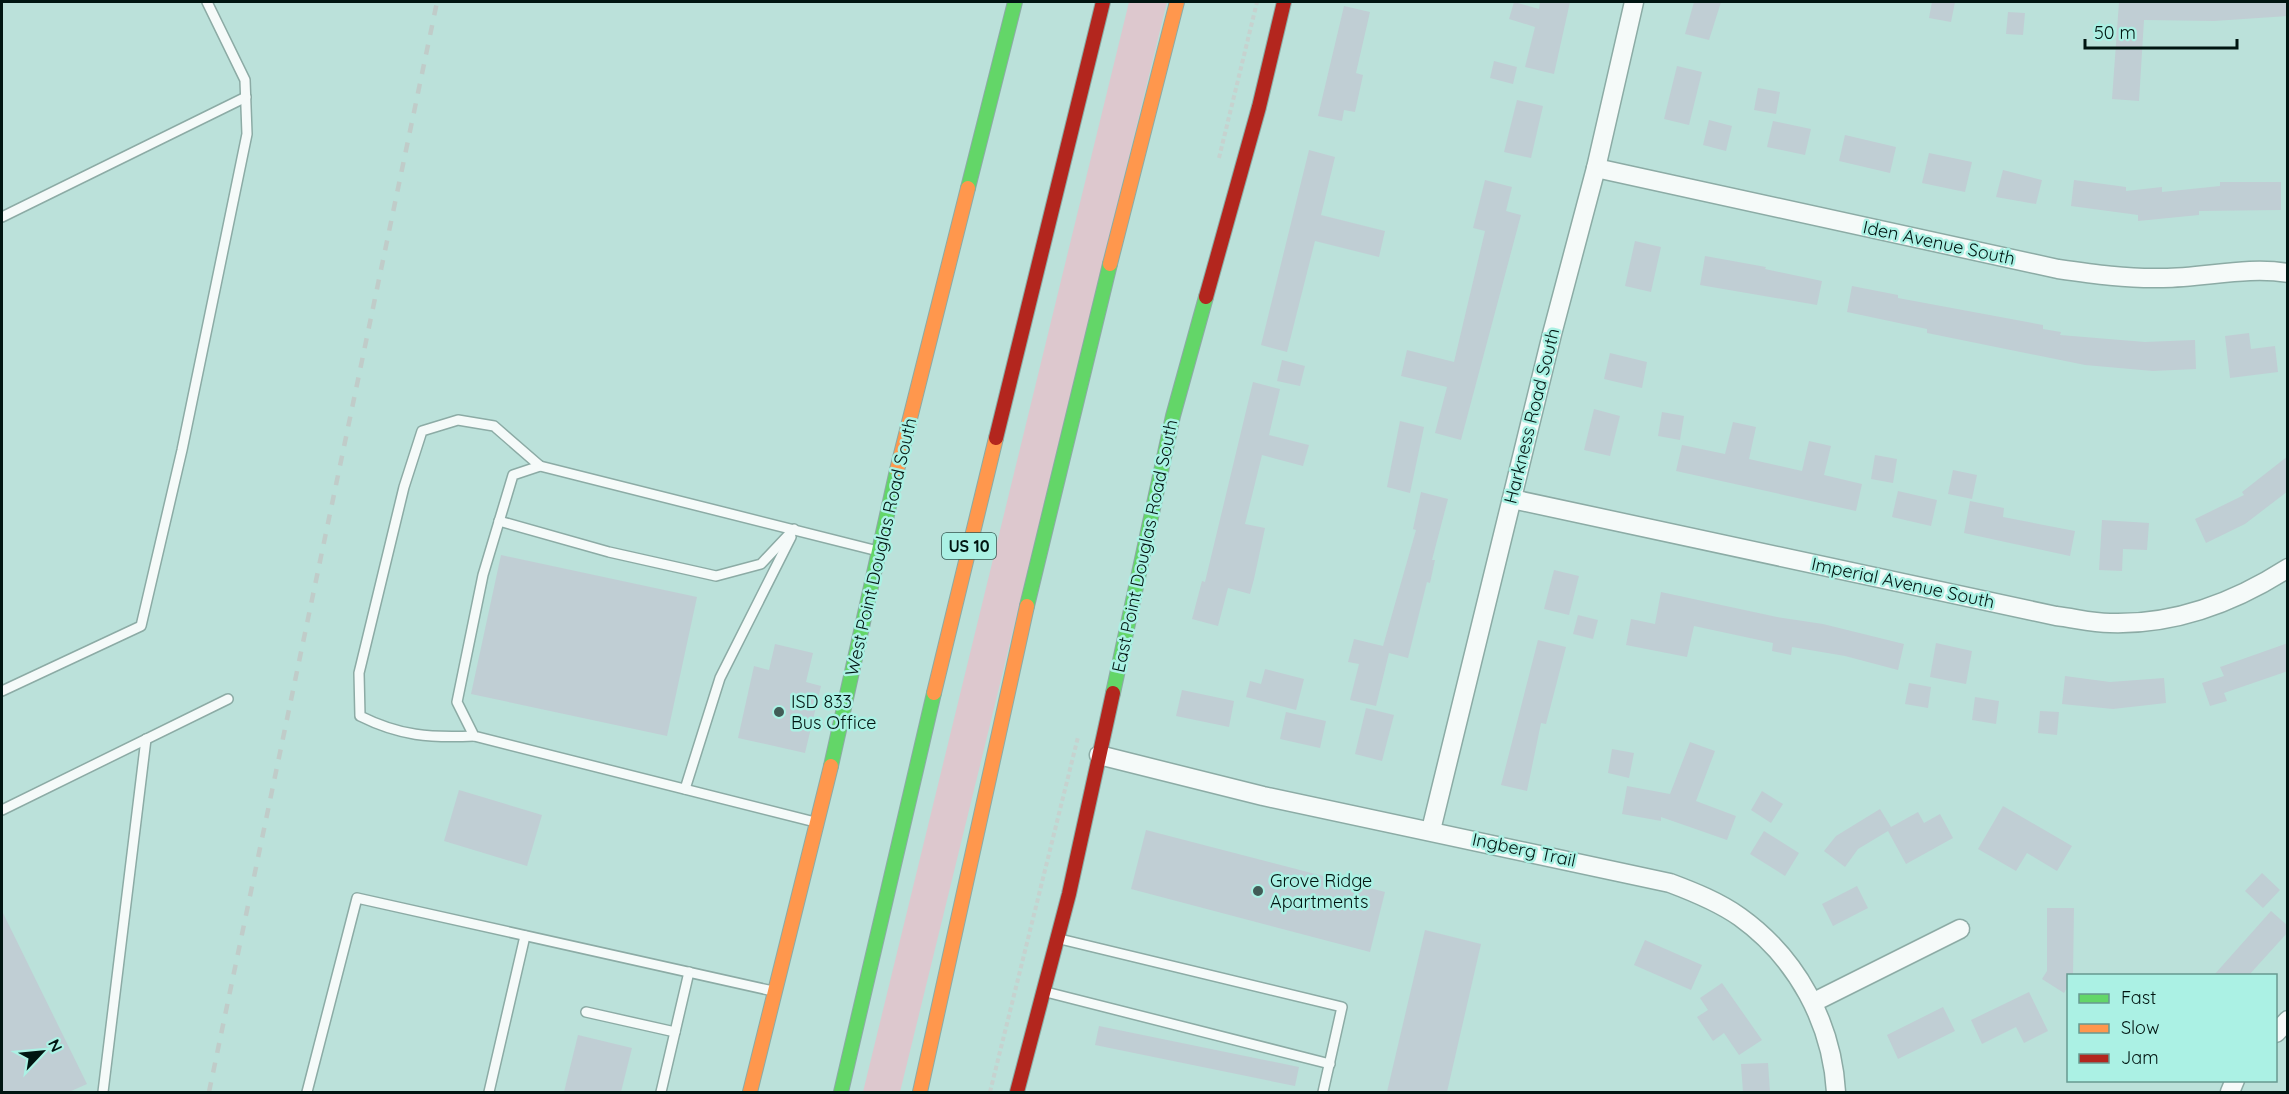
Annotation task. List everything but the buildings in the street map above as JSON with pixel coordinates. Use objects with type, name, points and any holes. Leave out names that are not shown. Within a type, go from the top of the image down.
[{"type":"main road","name":"West Point Douglas Road South","points":[[750,1092],[846,707],[893,486],[1015,2]]},
{"type":"main road","name":"US 10","points":[[841,1092],[976,514],[1103,2]]},
{"type":"main road","points":[[920,1092],[946,987],[998,732],[1097,315],[1177,2]]},
{"type":"main road","name":"East Point Douglas Road South","points":[[1017,1092],[1057,938],[1173,416],[1258,107],[1284,2]]},
{"type":"street","name":"Harkness Road South","points":[[1431,830],[1596,168],[1634,2]]},
{"type":"street","name":"Iden Avenue South","points":[[1596,168],[2096,275],[2163,278],[2255,271],[2288,273]]},
{"type":"street","name":"Imperial Avenue South","points":[[1512,499],[2056,616],[2110,623],[2156,620],[2195,612],[2230,600],[2288,568]]},
{"type":"street","name":"Ingberg Trail","points":[[1099,755],[1263,796],[1431,830],[1670,883],[1705,896],[1741,917],[1772,946],[1814,1002],[1834,1067],[1836,1092]]},
{"type":"street","points":[[1814,1002],[1960,929]]},
{"type":"street","points":[[2277,1032],[2288,1020]]},
{"type":"lane","points":[[2,691],[141,626],[182,450],[247,134],[245,80],[207,2]]},
{"type":"lane","points":[[2,217],[246,97]]},
{"type":"lane","points":[[817,822],[474,736],[431,738],[387,730],[360,716],[359,673],[404,487],[422,431],[458,420],[494,426],[540,466],[879,551]]},
{"type":"lane","points":[[474,736],[457,702],[483,574],[513,475],[540,466]]},
{"type":"lane","points":[[499,521],[609,552],[716,576],[761,564],[794,529]]},
{"type":"lane","points":[[685,789],[720,678],[794,529]]},
{"type":"lane","points":[[2,810],[228,699]]},
{"type":"lane","points":[[103,1092],[146,739]]},
{"type":"lane","points":[[306,1092],[357,898],[775,991]]},
{"type":"lane","points":[[489,1092],[525,936]]},
{"type":"lane","points":[[1057,938],[1342,1007],[1323,1092]]},
{"type":"lane","points":[[661,1092],[689,972]]},
{"type":"lane","points":[[1043,991],[1330,1064]]},
{"type":"lane","points":[[586,1012],[675,1032]]},
{"type":"shaded area","points":[[1129,2],[1167,2],[900,1092],[863,1092]]},
{"type":"railway","points":[[209,1092],[437,2]]},
{"type":"traffic: fast","points":[[968,188],[1015,2]]},
{"type":"traffic: fast","points":[[1027,606],[1110,264]]},
{"type":"traffic: fast","points":[[1113,693],[1173,416],[1206,297]]},
{"type":"traffic: fast","points":[[831,766],[897,470]]},
{"type":"traffic: fast","points":[[841,1092],[934,693]]},
{"type":"traffic: slow","points":[[1110,264],[1177,2]]},
{"type":"traffic: slow","points":[[897,470],[968,188]]},
{"type":"traffic: slow","points":[[934,693],[996,438]]},
{"type":"traffic: slow","points":[[920,1092],[1027,606]]},
{"type":"traffic: slow","points":[[750,1092],[831,766]]},
{"type":"traffic: jam","points":[[996,438],[1103,2]]},
{"type":"traffic: jam","points":[[1206,297],[1259,107],[1284,2]]},
{"type":"traffic: jam","points":[[1017,1092],[1069,894],[1113,693]]},
{"type":"place","name":"ISD 833 Bus Office","points":[[779,712]]},
{"type":"place","name":"Grove Ridge Apartments","points":[[1258,891]]}]
